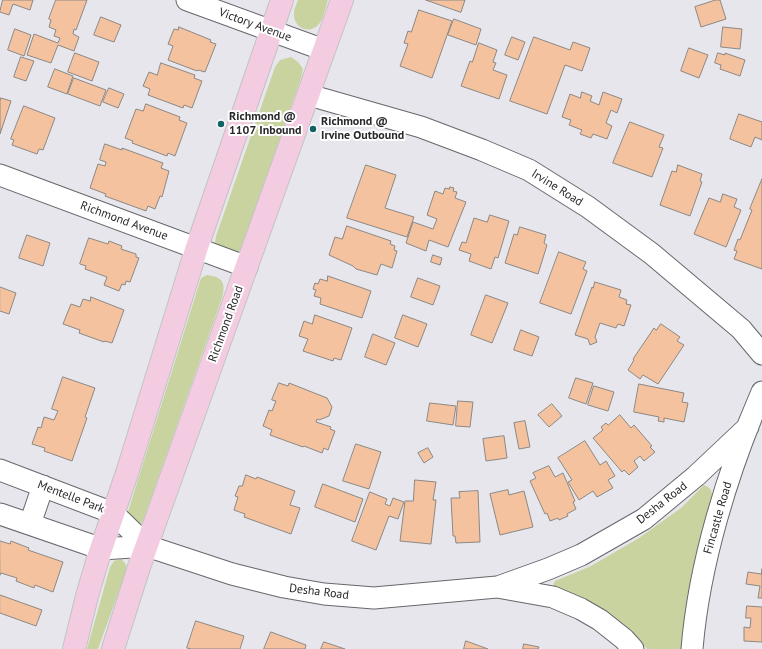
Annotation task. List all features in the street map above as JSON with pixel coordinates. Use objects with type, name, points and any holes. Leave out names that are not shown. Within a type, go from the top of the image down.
[{"type":"main road","points":[[74,649],[86,596],[197,247],[282,0]]},
{"type":"main road","name":"Richmond Road","points":[[112,649],[146,546],[342,0]]},
{"type":"street","name":"Victory Avenue","points":[[187,0],[324,50]]},
{"type":"street","name":"Irvine Road","points":[[309,95],[421,127],[529,170],[588,207],[652,254],[741,329],[762,354]]},
{"type":"street","name":"Richmond Avenue","points":[[0,175],[197,247],[247,267]]},
{"type":"street","name":"Fincastle Road","points":[[692,649],[694,624],[704,571],[724,496],[748,427],[761,396]]},
{"type":"street","name":"Desha Road","points":[[497,588],[581,555],[644,519],[696,476],[748,427]]},
{"type":"street","name":"Mentelle Park","points":[[0,470],[113,513],[146,546]]},
{"type":"street","points":[[30,524],[43,486]]},
{"type":"street","points":[[0,514],[102,549],[146,546]]},
{"type":"street","name":"Desha Road","points":[[146,546],[232,574],[284,587],[324,594],[374,598],[497,588],[553,597],[581,609],[600,620],[624,640],[632,649]]},
{"type":"green space","points":[[298,0],[328,0],[322,19],[315,28],[306,29],[298,26],[294,17],[294,10]]},
{"type":"green space","points":[[291,57],[298,62],[303,69],[301,78],[242,246],[238,253],[218,249],[215,243],[216,236],[275,67],[280,60]]},
{"type":"green space","points":[[207,275],[217,277],[222,282],[224,288],[222,298],[144,518],[141,524],[135,527],[127,515],[201,278]]},
{"type":"green space","points":[[704,485],[709,487],[711,490],[712,499],[691,589],[681,649],[647,649],[634,634],[590,605],[552,587],[555,581],[591,566],[639,538],[681,508]]},
{"type":"green space","points":[[121,559],[125,563],[127,569],[98,649],[87,649],[110,567],[114,561]]},
{"type":"building","points":[[3,0],[33,0],[30,10],[13,4],[9,15],[0,12]]},
{"type":"building","points":[[56,0],[87,0],[76,30],[74,29],[73,34],[79,37],[74,51],[58,45],[51,63],[27,55],[34,34],[58,43],[60,38],[54,36],[56,30],[49,27],[51,20],[49,19]]},
{"type":"building","points":[[426,0],[465,0],[461,12]]},
{"type":"building","points":[[720,0],[726,19],[701,27],[695,7]]},
{"type":"building","points":[[419,10],[452,21],[432,78],[400,66],[408,44],[404,43],[408,31],[411,32]]},
{"type":"building","points":[[101,17],[121,25],[114,42],[94,35]]},
{"type":"building","points":[[454,19],[481,29],[476,45],[448,35]]},
{"type":"building","points":[[179,27],[211,40],[210,42],[216,44],[205,72],[197,71],[168,60],[173,46],[168,44],[174,29],[178,30]]},
{"type":"building","points":[[723,27],[742,29],[740,49],[721,47]]},
{"type":"building","points":[[15,29],[31,35],[24,56],[8,50]]},
{"type":"building","points":[[512,37],[525,42],[518,60],[505,55]]},
{"type":"building","points":[[534,37],[570,50],[573,42],[590,48],[582,71],[565,65],[547,114],[510,101]]},
{"type":"building","points":[[479,43],[497,50],[493,62],[496,63],[493,70],[507,75],[499,99],[461,86],[470,61],[472,62]]},
{"type":"building","points":[[689,48],[708,55],[699,78],[681,71]]},
{"type":"building","points":[[75,53],[99,62],[92,81],[68,72]]},
{"type":"building","points":[[718,53],[725,55],[725,53],[745,60],[740,76],[720,69],[721,65],[715,63]]},
{"type":"building","points":[[21,57],[34,61],[26,81],[14,77]]},
{"type":"building","points":[[161,63],[195,75],[194,78],[202,81],[192,108],[184,105],[183,108],[148,95],[150,89],[143,86],[149,72],[157,75]]},
{"type":"building","points":[[55,69],[73,76],[67,94],[48,87]]},
{"type":"building","points":[[74,78],[106,90],[100,106],[68,94]]},
{"type":"building","points":[[109,88],[124,94],[118,108],[103,102]]},
{"type":"building","points":[[582,92],[592,96],[590,101],[599,105],[603,92],[622,99],[617,113],[611,110],[606,123],[612,126],[607,139],[593,134],[591,138],[580,134],[582,130],[569,125],[571,120],[562,117],[570,94],[580,98]]},
{"type":"building","points":[[1,98],[11,101],[0,134],[0,102]]},
{"type":"building","points":[[146,104],[180,117],[179,120],[187,123],[175,156],[168,153],[167,156],[132,143],[133,141],[125,138],[136,109],[143,111]]},
{"type":"building","points":[[24,106],[55,118],[43,150],[39,149],[37,154],[12,145],[14,140],[11,139]]},
{"type":"building","points":[[739,114],[762,122],[762,140],[755,137],[751,147],[730,139]]},
{"type":"building","points":[[630,122],[664,135],[659,147],[663,148],[652,177],[613,163]]},
{"type":"building","points":[[105,144],[122,150],[122,148],[163,163],[161,168],[169,171],[162,197],[160,196],[155,209],[148,206],[146,211],[105,196],[106,194],[90,188],[98,164],[105,166],[106,162],[100,160]]},
{"type":"building","points":[[366,165],[396,175],[385,208],[414,217],[407,237],[347,218]]},
{"type":"building","points":[[678,165],[702,174],[700,181],[702,182],[690,216],[660,205],[672,171],[676,172]]},
{"type":"building","points":[[762,179],[762,269],[734,259],[737,251],[734,250],[738,239],[740,240],[752,210],[750,209]]},
{"type":"building","points":[[450,187],[454,188],[453,191],[457,192],[455,198],[466,202],[448,247],[429,240],[426,251],[406,243],[413,222],[433,229],[437,219],[427,215],[435,191],[443,194],[445,188],[449,189]]},
{"type":"building","points":[[723,194],[737,199],[734,207],[741,210],[726,247],[694,234],[709,198],[720,202]]},
{"type":"building","points":[[490,215],[509,221],[498,258],[495,257],[491,269],[469,261],[471,254],[459,250],[462,242],[466,243],[474,218],[487,222]]},
{"type":"building","points":[[347,226],[391,241],[390,244],[395,246],[394,250],[397,251],[392,268],[381,264],[377,275],[356,269],[353,266],[329,255],[335,237],[342,239]]},
{"type":"building","points":[[520,227],[546,235],[544,243],[547,245],[538,274],[505,263],[514,234],[517,235]]},
{"type":"building","points":[[27,235],[50,243],[43,266],[19,258]]},
{"type":"building","points":[[89,238],[108,244],[109,241],[122,246],[121,249],[136,254],[136,257],[139,258],[130,282],[126,281],[125,285],[122,284],[119,291],[104,285],[107,277],[85,269],[86,266],[80,264]]},
{"type":"building","points":[[559,252],[586,262],[583,269],[587,271],[571,314],[540,303]]},
{"type":"building","points":[[433,255],[442,258],[440,265],[431,262]]},
{"type":"building","points":[[328,276],[371,291],[362,318],[320,304],[321,298],[314,296],[316,290],[313,289],[315,283],[318,284],[320,279],[327,281]]},
{"type":"building","points":[[418,278],[440,286],[433,305],[411,297]]},
{"type":"building","points":[[595,282],[621,290],[619,297],[627,300],[626,304],[631,305],[624,326],[618,324],[616,328],[600,323],[595,337],[597,342],[590,345],[588,339],[575,335]]},
{"type":"building","points":[[0,287],[16,293],[9,314],[0,311]]},
{"type":"building","points":[[486,295],[508,303],[492,343],[471,335]]},
{"type":"building","points":[[91,297],[124,310],[112,343],[104,342],[79,333],[80,330],[63,324],[71,304],[80,307],[83,299],[90,301]]},
{"type":"building","points":[[315,315],[352,328],[341,360],[334,358],[333,361],[303,351],[308,339],[299,336],[304,321],[312,324]]},
{"type":"building","points":[[403,315],[427,324],[418,347],[395,338]]},
{"type":"building","points":[[661,324],[680,337],[677,341],[684,345],[658,384],[643,375],[640,379],[628,370],[634,360],[633,359],[654,328],[656,330]]},
{"type":"building","points":[[521,330],[539,337],[532,356],[514,350]]},
{"type":"building","points":[[373,334],[395,343],[386,365],[365,357]]},
{"type":"building","points":[[63,377],[95,388],[85,417],[87,418],[72,461],[44,451],[45,448],[32,444],[38,427],[41,428],[44,417],[54,420],[58,411],[52,409]]},
{"type":"building","points":[[576,378],[593,383],[586,404],[569,398]]},
{"type":"building","points":[[279,383],[288,386],[289,383],[327,398],[332,407],[329,416],[319,420],[317,419],[316,422],[331,427],[330,429],[335,431],[328,450],[324,448],[322,453],[270,435],[272,430],[263,426],[269,410],[272,411],[276,401],[272,400]]},
{"type":"building","points":[[639,384],[684,393],[682,402],[688,403],[684,422],[664,418],[664,422],[658,421],[659,417],[634,412]]},
{"type":"building","points":[[594,386],[614,392],[608,411],[588,405]]},
{"type":"building","points":[[458,401],[473,402],[470,427],[456,426]]},
{"type":"building","points":[[430,403],[456,406],[453,425],[427,421]]},
{"type":"building","points":[[552,404],[562,416],[549,427],[538,415]]},
{"type":"building","points":[[620,415],[631,428],[634,425],[652,446],[650,447],[655,452],[644,461],[640,456],[634,461],[638,467],[629,475],[624,470],[622,472],[593,438],[603,430],[601,427],[606,423],[608,425]]},
{"type":"building","points":[[525,421],[530,447],[519,449],[514,423]]},
{"type":"building","points":[[504,436],[507,458],[486,461],[483,439]]},
{"type":"building","points":[[585,441],[600,465],[606,461],[615,476],[608,480],[613,488],[597,497],[593,491],[579,500],[568,482],[572,480],[558,458]]},
{"type":"building","points":[[356,444],[381,452],[369,489],[343,481]]},
{"type":"building","points":[[428,448],[433,457],[424,463],[418,453]]},
{"type":"building","points":[[549,466],[555,477],[563,473],[575,501],[573,502],[576,509],[567,514],[568,516],[559,520],[558,518],[550,521],[547,513],[545,514],[530,481],[536,478],[533,473]]},
{"type":"building","points":[[246,475],[256,479],[257,477],[295,491],[290,505],[300,508],[291,534],[244,517],[245,514],[234,510],[238,497],[235,496],[239,486],[242,486]]},
{"type":"building","points":[[415,480],[436,482],[433,500],[436,500],[431,544],[400,541],[405,501],[413,501]]},
{"type":"building","points":[[323,484],[363,499],[355,522],[315,507]]},
{"type":"building","points":[[508,490],[509,495],[524,491],[533,527],[500,535],[490,494]]},
{"type":"building","points":[[478,491],[480,542],[456,543],[455,536],[453,536],[451,498],[460,498],[459,492]]},
{"type":"building","points":[[370,492],[387,499],[385,504],[390,506],[393,498],[404,502],[398,519],[389,516],[376,550],[352,541]]},
{"type":"building","points":[[0,541],[10,544],[11,541],[29,548],[28,550],[63,562],[53,592],[35,585],[34,588],[16,581],[17,578],[1,573],[0,575]]},
{"type":"building","points":[[762,569],[762,598],[758,598],[760,586],[746,584],[748,572],[761,574]]},
{"type":"building","points":[[0,595],[42,610],[36,626],[0,613]]},
{"type":"building","points":[[747,606],[762,607],[762,642],[744,641],[744,627],[750,628],[751,618],[746,618]]},
{"type":"building","points":[[196,621],[244,636],[240,649],[187,648]]},
{"type":"building","points":[[271,632],[306,645],[305,649],[264,649]]},
{"type":"building","points":[[466,641],[488,649],[464,649]]},
{"type":"building","points":[[324,642],[345,649],[321,649]]},
{"type":"building","points":[[524,644],[539,647],[538,649],[523,649]]},
{"type":"place","name":"Richmond @ 1107 Inbound","points":[[221,124]]},
{"type":"place","name":"Richmond @ Irvine Outbound","points":[[313,129]]}]
